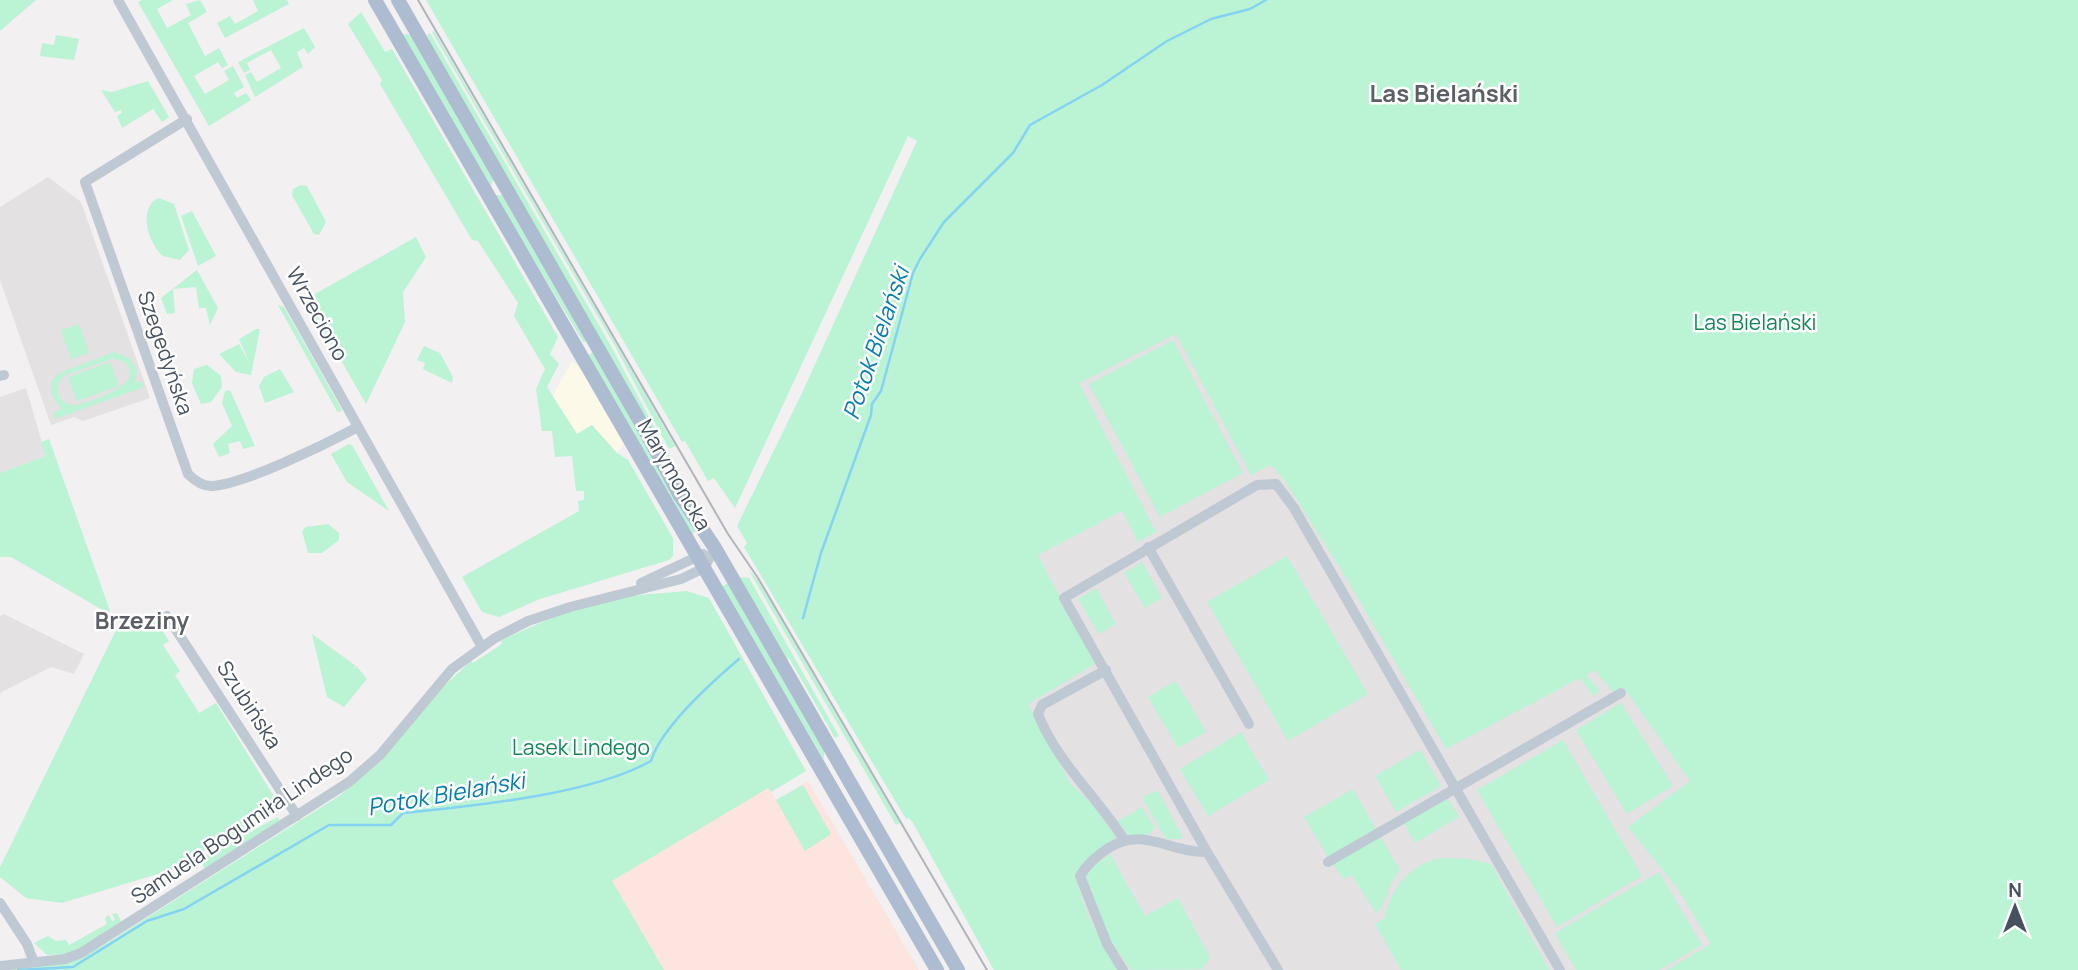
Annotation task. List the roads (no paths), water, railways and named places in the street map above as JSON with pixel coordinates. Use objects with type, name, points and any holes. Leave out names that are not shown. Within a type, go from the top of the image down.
[{"type":"main road","name":"Marymoncka","points":[[375,0],[937,970]]},
{"type":"main road","name":"Marymoncka","points":[[398,0],[596,343],[679,494],[715,548],[954,968]]},
{"type":"main road","points":[[395,33],[411,24]]},
{"type":"main road","points":[[488,193],[504,184]]},
{"type":"main road","points":[[579,352],[596,343]]},
{"type":"main road","points":[[870,856],[884,856],[901,871],[894,897]]},
{"type":"street","name":"Wrzeciono","points":[[118,0],[481,646]]},
{"type":"street","name":"Szegedyńska","points":[[187,119],[85,182],[183,466],[192,478],[203,484],[224,483],[319,448],[358,427]]},
{"type":"street","points":[[1278,970],[1207,852],[1064,598],[1257,485],[1276,484],[1294,508],[1560,970]]},
{"type":"street","points":[[1148,547],[1249,724]]},
{"type":"street","points":[[700,562],[715,548]]},
{"type":"street","name":"Samuela Bogumiła Lindego","points":[[0,966],[33,960],[65,959],[81,953],[298,816],[366,768],[447,674],[481,646],[528,621],[623,592],[681,579],[700,562]]},
{"type":"street","name":"Szubińska","points":[[167,616],[298,816]]},
{"type":"street","points":[[1106,670],[1042,705],[1038,715],[1078,783],[1107,814],[1123,838]]},
{"type":"street","points":[[1328,862],[1621,693]]},
{"type":"street","points":[[1123,970],[1107,943],[1080,876],[1095,857],[1123,838],[1143,839],[1207,852]]},
{"type":"street","points":[[0,903],[27,943],[33,960]]},
{"type":"waterway","name":"Potok Bielański","points":[[803,618],[821,553],[871,415],[872,404],[881,391],[913,273],[944,222],[1013,153],[1030,125],[1102,85],[1167,41],[1211,19],[1250,9],[1266,0]]},
{"type":"waterway","name":"Potok Bielański","points":[[18,970],[73,967],[147,921],[184,909],[329,825],[391,825],[403,813],[564,791],[626,773],[651,761],[665,734],[676,720],[739,659]]},
{"type":"tram line","points":[[418,0],[728,534],[758,578],[987,970]]},
{"type":"district","name":"Las Bielański","points":[[1444,94]]},
{"type":"district","name":"Brzeziny","points":[[142,621]]},
{"type":"park label","name":"Lasek Lindego","points":[[581,748]]}]
